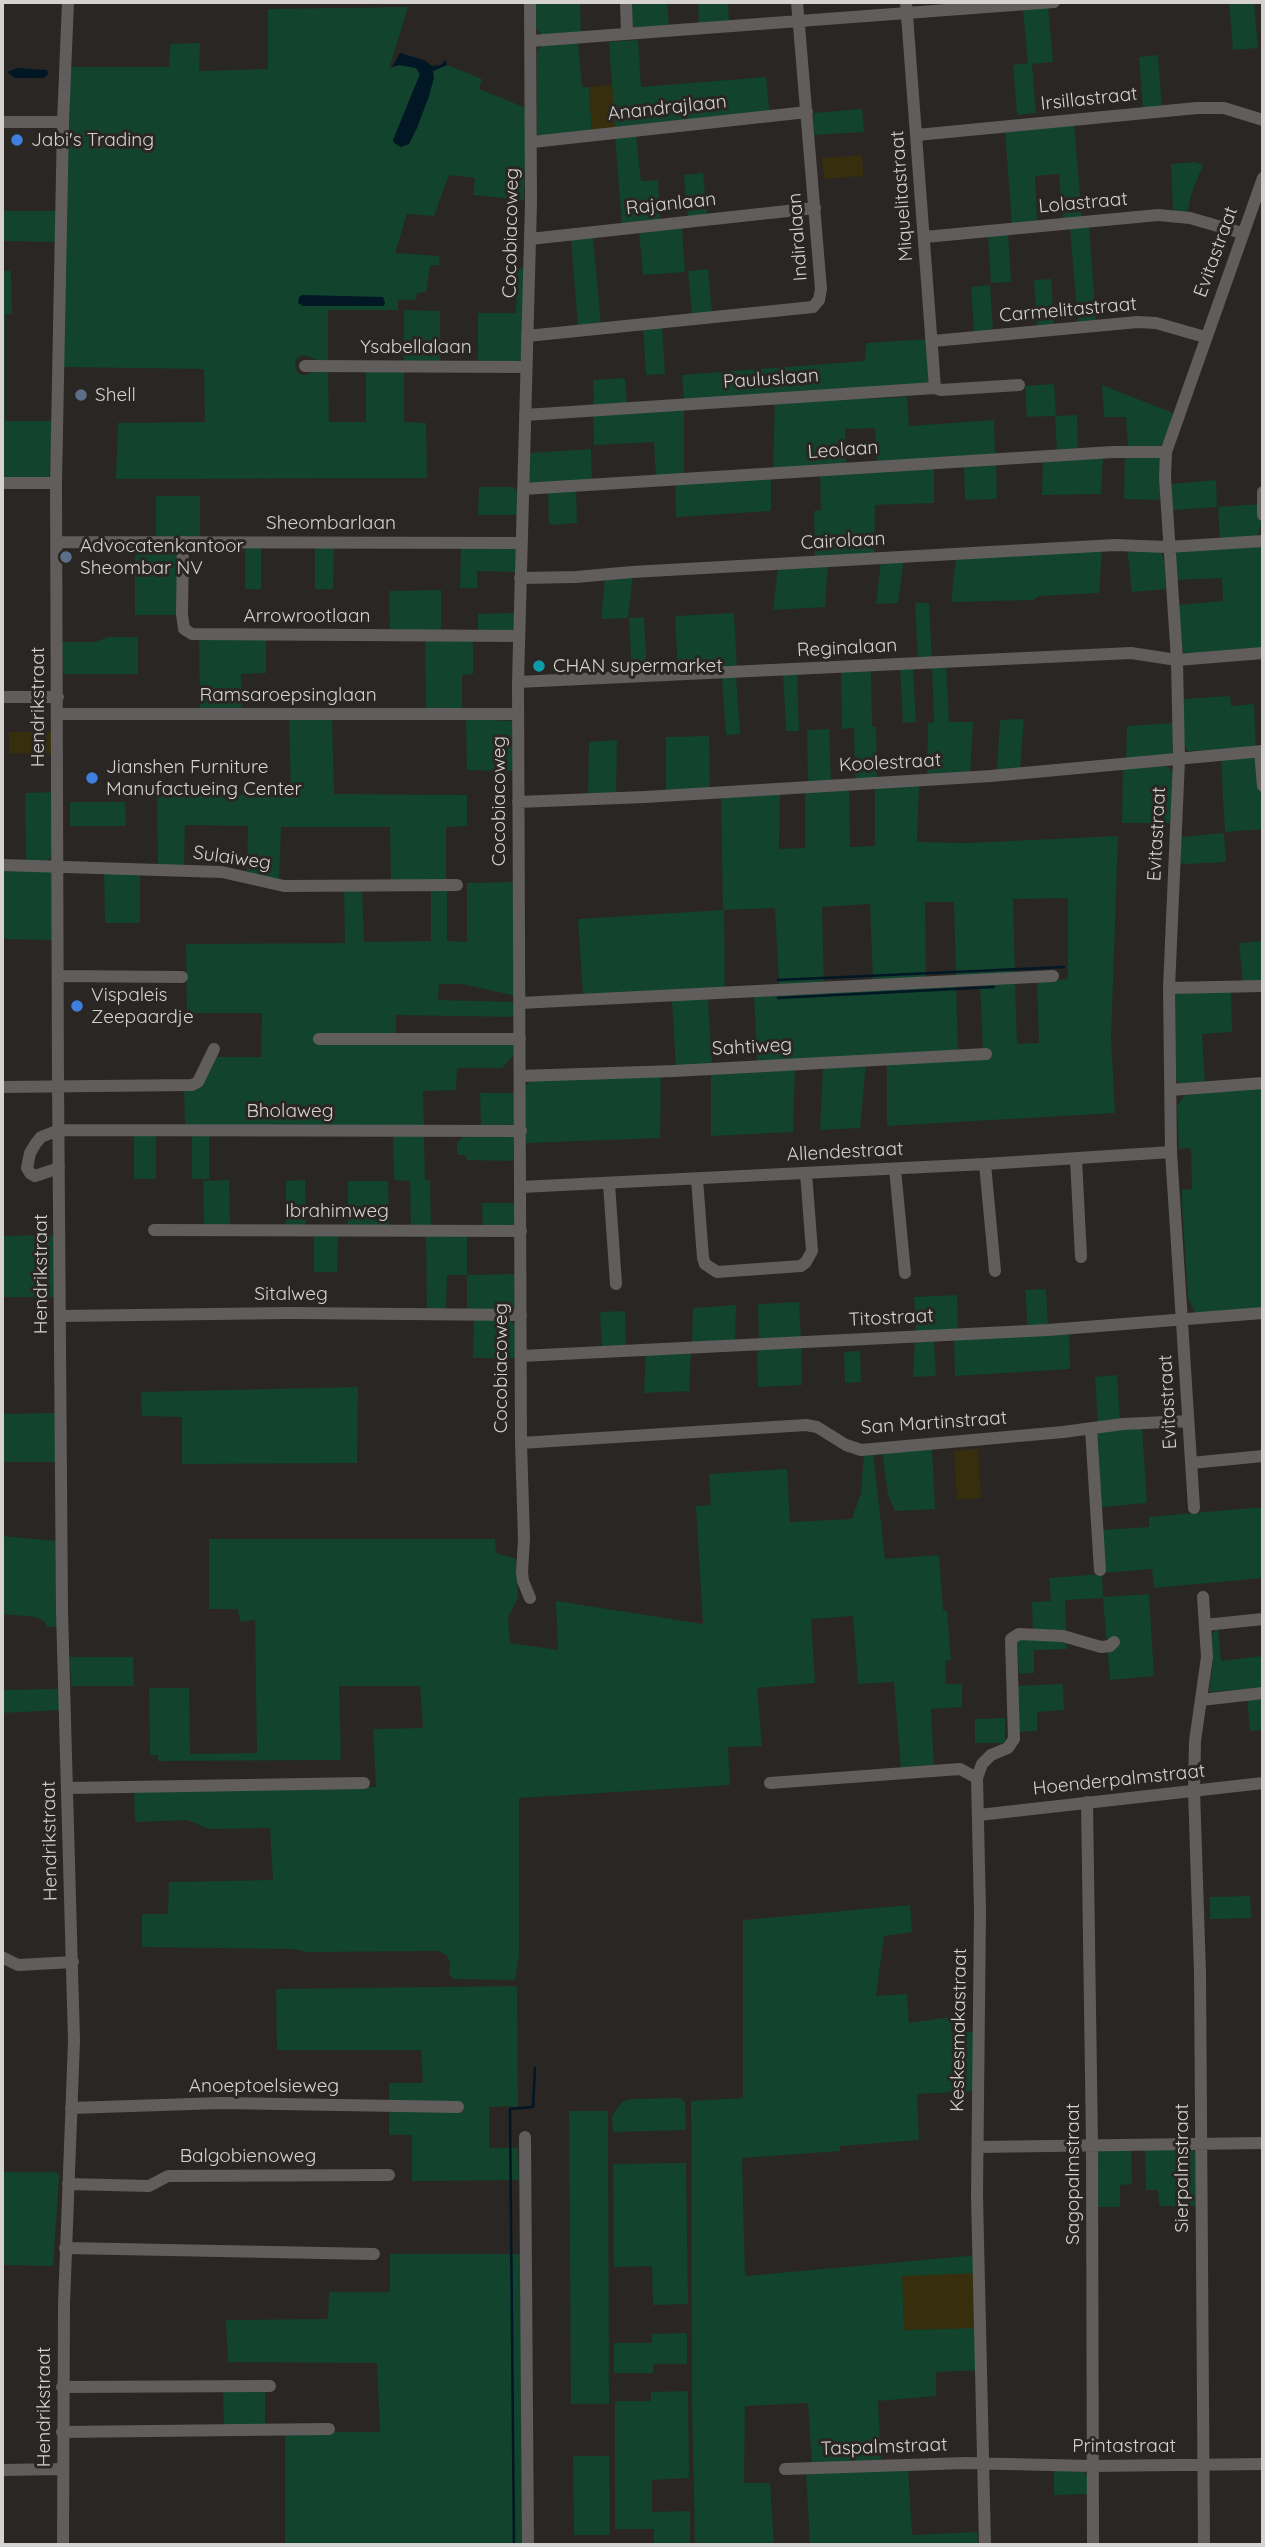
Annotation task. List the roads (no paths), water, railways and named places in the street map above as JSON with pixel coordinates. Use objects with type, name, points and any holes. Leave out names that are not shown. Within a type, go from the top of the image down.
[{"type":"street","name":"Hendrikstraat","points":[[63,2545],[65,2248],[74,2041],[62,1612],[56,483],[68,2]]},
{"type":"street","name":"Cocobiacoweg","points":[[530,2],[532,142],[518,682],[521,1443],[524,1539],[522,1572],[530,1598]]},
{"type":"street","points":[[626,2],[627,33]]},
{"type":"street","name":"Indiralaan","points":[[527,336],[813,307],[819,300],[821,289],[797,2]]},
{"type":"street","points":[[531,40],[799,20],[906,7],[1055,2]]},
{"type":"street","name":"Miquelitastraat","points":[[906,7],[935,388]]},
{"type":"street","name":"Irsillastraat","points":[[917,135],[1197,108],[1224,108],[1263,120]]},
{"type":"street","name":"Anandrajlaan","points":[[532,142],[807,112]]},
{"type":"street","points":[[2,122],[63,122]]},
{"type":"street","name":"Evitastraat","points":[[1194,1507],[1171,1152],[1169,988],[1179,760],[1177,660],[1165,503],[1166,452],[1263,178]]},
{"type":"street","name":"Rajanlaan","points":[[530,239],[815,208]]},
{"type":"street","name":"Lolastraat","points":[[925,237],[1158,215],[1191,218],[1242,233]]},
{"type":"street","name":"Carmelitastraat","points":[[933,341],[1138,322],[1156,323],[1205,337]]},
{"type":"street","name":"Ysabellalaan","points":[[305,366],[526,367]]},
{"type":"street","name":"Pauluslaan","points":[[525,415],[1019,385]]},
{"type":"street","name":"Leolaan","points":[[523,489],[1113,452],[1166,452]]},
{"type":"street","points":[[2,483],[56,483]]},
{"type":"street","points":[[1263,492],[1263,515]]},
{"type":"street","name":"Cairolaan","points":[[520,578],[576,577],[1115,545],[1168,547],[1263,541]]},
{"type":"street","name":"Sheombarlaan","points":[[56,542],[521,544]]},
{"type":"street","name":"Arrowrootlaan","points":[[183,542],[182,614],[184,629],[192,634],[519,636]]},
{"type":"street","name":"Reginalaan","points":[[518,682],[1131,653],[1177,660],[1263,653]]},
{"type":"street","points":[[2,697],[58,697]]},
{"type":"street","name":"Ramsaroepsinglaan","points":[[58,714],[518,714]]},
{"type":"street","points":[[1262,751],[1263,786]]},
{"type":"street","name":"Koolestraat","points":[[518,802],[927,780],[1262,751]]},
{"type":"street","name":"Sulaiweg","points":[[2,865],[222,872],[284,886],[457,885]]},
{"type":"street","points":[[58,976],[182,977]]},
{"type":"street","points":[[520,1003],[1053,976]]},
{"type":"street","points":[[1169,988],[1263,986]]},
{"type":"street","points":[[319,1039],[520,1040]]},
{"type":"street","points":[[2,1087],[194,1084],[198,1082],[214,1049]]},
{"type":"street","name":"Sahtiweg","points":[[520,1076],[674,1071],[986,1054]]},
{"type":"street","points":[[1171,1090],[1263,1083]]},
{"type":"street","points":[[59,1130],[41,1137],[30,1153],[27,1168],[35,1176],[59,1168]]},
{"type":"street","name":"Bholaweg","points":[[59,1130],[521,1131]]},
{"type":"street","name":"Allendestraat","points":[[521,1187],[895,1169],[1171,1152]]},
{"type":"street","points":[[1076,1158],[1081,1257]]},
{"type":"street","points":[[985,1164],[995,1271]]},
{"type":"street","points":[[895,1169],[905,1273]]},
{"type":"street","points":[[697,1179],[703,1258],[705,1264],[717,1272],[801,1266],[806,1262],[812,1251],[806,1173]]},
{"type":"street","points":[[608,1184],[616,1284]]},
{"type":"street","name":"Ibrahimweg","points":[[153,1230],[521,1231]]},
{"type":"street","name":"Sitalweg","points":[[61,1316],[289,1313],[521,1315]]},
{"type":"street","name":"Titostraat","points":[[521,1356],[1048,1330],[1263,1313]]},
{"type":"street","name":"San Martinstraat","points":[[521,1443],[806,1425],[817,1426],[846,1445],[861,1450],[1123,1424],[1188,1421]]},
{"type":"street","points":[[1091,1429],[1100,1570]]},
{"type":"street","points":[[1191,1463],[1263,1456]]},
{"type":"street","name":"Sierpalmstraat","points":[[1203,1597],[1207,1657],[1195,1741],[1194,1790],[1200,1973],[1204,2545]]},
{"type":"street","points":[[1205,1625],[1263,1619]]},
{"type":"street","points":[[770,1783],[960,1769],[977,1778],[982,1764],[991,1755],[1007,1748],[1014,1739],[1011,1639],[1019,1634],[1063,1636],[1101,1647],[1110,1646],[1114,1642]]},
{"type":"street","points":[[1202,1700],[1263,1693]]},
{"type":"street","name":"Keskesmakastraat","points":[[977,1778],[979,2349],[985,2545]]},
{"type":"street","points":[[68,1788],[364,1783]]},
{"type":"street","name":"Hoenderpalmstraat","points":[[979,1815],[1263,1783]]},
{"type":"street","name":"Sagopalmstraat","points":[[1087,1802],[1092,2144],[1093,2545]]},
{"type":"street","points":[[2,1957],[18,1965],[73,1962]]},
{"type":"street","name":"Anoeptoelsieweg","points":[[71,2108],[221,2103],[458,2107]]},
{"type":"street","points":[[525,2137],[528,2545]]},
{"type":"street","points":[[978,2147],[1263,2143]]},
{"type":"street","name":"Balgobienoweg","points":[[68,2184],[149,2186],[168,2176],[389,2175]]},
{"type":"street","points":[[65,2248],[374,2254]]},
{"type":"street","points":[[62,2387],[270,2386]]},
{"type":"street","points":[[62,2432],[329,2429]]},
{"type":"street","name":"Printastraat","points":[[984,2464],[1263,2464]]},
{"type":"street","name":"Taspalmstraat","points":[[785,2469],[984,2464]]},
{"type":"street","points":[[2,2470],[63,2469]]},
{"type":"water","points":[[400,53],[424,60],[432,66],[441,65],[445,60],[447,65],[433,71],[429,96],[417,128],[409,144],[401,147],[393,140],[420,74],[416,68],[399,65],[392,67]]},
{"type":"water","points":[[18,68],[47,70],[48,74],[44,78],[15,78],[7,72]]},
{"type":"water","points":[[302,295],[383,297],[385,303],[384,306],[303,306],[298,303]]},
{"type":"waterway","points":[[778,980],[1064,967]]},
{"type":"waterway","points":[[778,998],[994,987]]},
{"type":"waterway","points":[[514,2545],[510,2109],[533,2107],[535,2068]]},
{"type":"place","name":"Jabi's Trading","points":[[17,140]]},
{"type":"place","name":"Shell","points":[[81,395]]},
{"type":"place","name":"Advocatenkantoor Sheombar NV","points":[[66,557]]},
{"type":"place","name":"CHAN supermarket","points":[[539,666]]},
{"type":"place","name":"Jianshen Furniture Manufactueing Center","points":[[92,778]]},
{"type":"place","name":"Vispaleis Zeepaardje","points":[[77,1006]]}]
